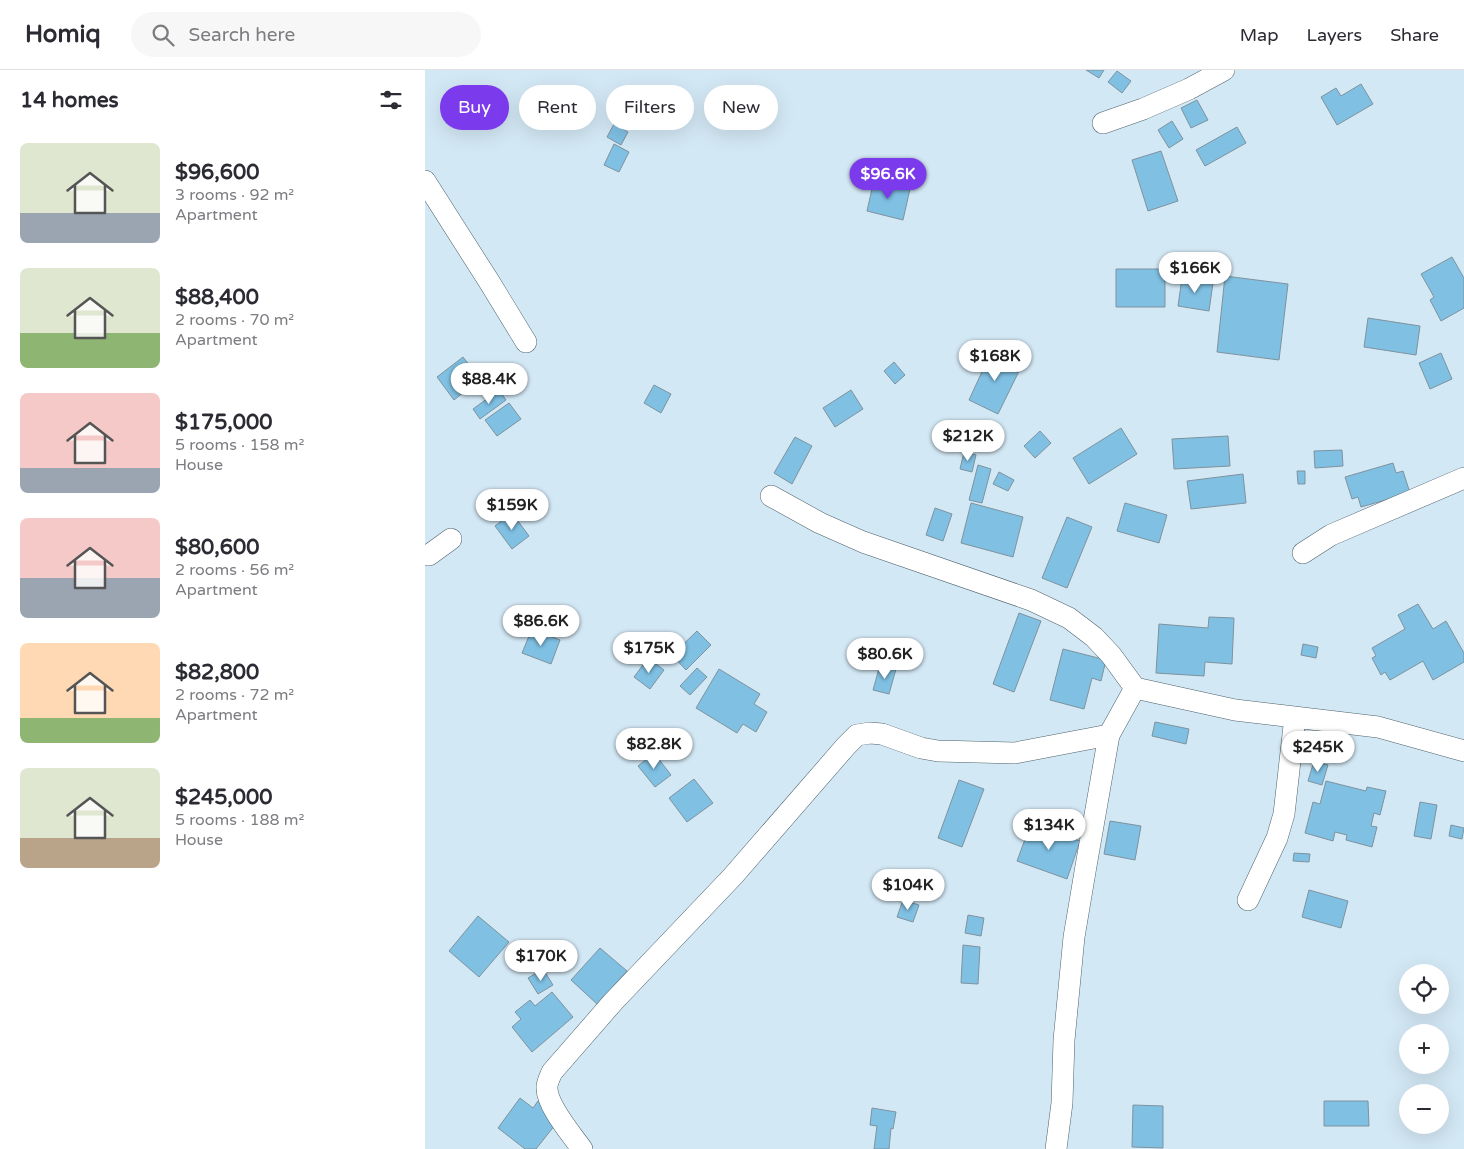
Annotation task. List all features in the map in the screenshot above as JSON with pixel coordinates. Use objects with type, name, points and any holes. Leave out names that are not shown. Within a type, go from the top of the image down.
[{"type":"street","points":[[1103,123],[1143,109],[1189,89],[1224,70]]},
{"type":"street","points":[[425,181],[526,342]]},
{"type":"street","points":[[1303,553],[1331,535],[1464,478]]},
{"type":"street","points":[[771,496],[819,523],[863,542],[1031,600],[1069,618],[1094,637],[1111,655],[1135,688],[1235,710],[1378,727],[1464,751]]},
{"type":"street","points":[[425,556],[451,539]]},
{"type":"street","points":[[1056,1149],[1062,1103],[1064,1040],[1075,937],[1109,735],[1135,688]]},
{"type":"street","points":[[1248,900],[1277,838],[1284,814],[1295,717]]},
{"type":"street","points":[[582,1149],[565,1126],[548,1096],[547,1084],[552,1072],[613,1002],[733,876],[857,735],[870,732],[882,734],[921,748],[938,751],[1015,753],[1109,735]]},
{"type":"building","points":[[1086,70],[1104,70],[1099,78]]},
{"type":"building","points":[[1117,71],[1131,81],[1122,93],[1108,82]]},
{"type":"building","points":[[1361,84],[1373,104],[1337,125],[1321,97],[1336,88],[1341,96]]},
{"type":"building","points":[[1197,100],[1208,120],[1191,128],[1181,108]]},
{"type":"building","points":[[1172,121],[1183,139],[1169,148],[1158,130]]},
{"type":"building","points":[[1237,127],[1246,143],[1205,166],[1196,150]]},
{"type":"building","points":[[611,130],[624,130],[628,132],[621,145],[607,137]]},
{"type":"building","points":[[614,144],[629,152],[619,172],[604,165]]},
{"type":"building","points":[[1161,151],[1178,201],[1148,211],[1132,160]]},
{"type":"building","points":[[874,180],[910,189],[903,220],[867,211]]},
{"type":"building","points":[[1452,257],[1464,278],[1464,308],[1441,321],[1430,300],[1434,297],[1421,274]]},
{"type":"building","points":[[1116,269],[1165,269],[1165,307],[1116,307]]},
{"type":"building","points":[[1225,276],[1288,284],[1279,360],[1217,352]]},
{"type":"building","points":[[1182,278],[1213,283],[1209,311],[1178,306]]},
{"type":"building","points":[[1368,318],[1420,326],[1416,355],[1364,347]]},
{"type":"building","points":[[992,350],[1022,365],[998,414],[969,400]]},
{"type":"building","points":[[1441,353],[1452,379],[1430,389],[1419,363]]},
{"type":"building","points":[[463,357],[480,379],[454,400],[437,377]]},
{"type":"building","points":[[894,362],[905,375],[895,384],[884,371]]},
{"type":"building","points":[[654,385],[671,394],[661,413],[644,403]]},
{"type":"building","points":[[499,390],[506,400],[480,419],[473,409]]},
{"type":"building","points":[[851,390],[863,409],[835,427],[823,408]]},
{"type":"building","points":[[509,403],[521,419],[497,436],[485,420]]},
{"type":"building","points":[[1121,428],[1137,454],[1089,484],[1073,458]]},
{"type":"building","points":[[1040,431],[1051,443],[1035,458],[1024,446]]},
{"type":"building","points":[[1228,436],[1230,466],[1174,469],[1172,439]]},
{"type":"building","points":[[795,437],[812,446],[792,484],[774,473]]},
{"type":"building","points":[[1342,450],[1343,466],[1315,468],[1314,451]]},
{"type":"building","points":[[964,452],[976,455],[972,472],[960,469]]},
{"type":"building","points":[[1393,463],[1396,473],[1403,471],[1410,493],[1361,507],[1358,497],[1352,499],[1345,477]]},
{"type":"building","points":[[978,465],[991,469],[982,503],[969,500]]},
{"type":"building","points":[[1297,471],[1305,471],[1305,484],[1298,484]]},
{"type":"building","points":[[999,472],[1014,480],[1008,491],[993,484]]},
{"type":"building","points":[[1243,474],[1246,503],[1191,509],[1187,481]]},
{"type":"building","points":[[971,503],[1023,517],[1013,557],[961,543]]},
{"type":"building","points":[[1125,503],[1167,515],[1159,543],[1117,531]]},
{"type":"building","points":[[935,508],[952,514],[943,541],[926,535]]},
{"type":"building","points":[[512,513],[529,536],[512,549],[495,526]]},
{"type":"building","points":[[1067,517],[1092,527],[1067,588],[1042,578]]},
{"type":"building","points":[[1418,604],[1433,629],[1446,621],[1464,653],[1464,662],[1433,680],[1423,661],[1390,680],[1385,672],[1381,675],[1372,658],[1376,656],[1372,648],[1405,629],[1398,615]]},
{"type":"building","points":[[1019,613],[1041,621],[1014,692],[993,684]]},
{"type":"building","points":[[1209,617],[1234,618],[1232,664],[1205,662],[1204,676],[1156,673],[1159,624],[1208,628]]},
{"type":"building","points":[[532,629],[560,640],[551,664],[522,653]]},
{"type":"building","points":[[697,631],[711,645],[686,670],[672,655]]},
{"type":"building","points":[[1303,644],[1318,647],[1316,658],[1301,655]]},
{"type":"building","points":[[1063,649],[1106,660],[1101,681],[1092,678],[1084,709],[1050,700]]},
{"type":"building","points":[[648,658],[664,670],[650,689],[634,677]]},
{"type":"building","points":[[880,665],[896,669],[889,694],[873,690]]},
{"type":"building","points":[[697,668],[707,677],[690,695],[680,686]]},
{"type":"building","points":[[719,669],[760,694],[754,704],[767,712],[756,732],[743,724],[737,733],[696,708]]},
{"type":"building","points":[[1155,722],[1189,729],[1186,744],[1152,736]]},
{"type":"building","points":[[654,753],[671,775],[655,787],[638,766]]},
{"type":"building","points":[[1314,761],[1328,765],[1322,785],[1308,781]]},
{"type":"building","points":[[694,779],[713,803],[687,822],[669,798]]},
{"type":"building","points":[[959,780],[984,789],[962,847],[938,838]]},
{"type":"building","points":[[1326,781],[1366,791],[1367,787],[1386,791],[1380,815],[1374,813],[1371,826],[1377,827],[1372,847],[1346,840],[1347,835],[1335,832],[1333,841],[1305,833],[1313,802],[1320,804]]},
{"type":"building","points":[[1420,802],[1437,805],[1431,839],[1414,836]]},
{"type":"building","points":[[1110,821],[1141,826],[1135,860],[1104,854]]},
{"type":"building","points":[[1031,823],[1080,841],[1067,879],[1017,861]]},
{"type":"building","points":[[1451,825],[1464,828],[1462,839],[1449,836]]},
{"type":"building","points":[[1294,853],[1310,854],[1309,862],[1293,861]]},
{"type":"building","points":[[1309,890],[1348,901],[1341,928],[1302,917]]},
{"type":"building","points":[[903,900],[919,905],[913,922],[897,917]]},
{"type":"building","points":[[968,915],[984,918],[981,936],[965,933]]},
{"type":"building","points":[[478,916],[509,942],[479,977],[449,951]]},
{"type":"building","points":[[963,945],[980,947],[978,984],[961,983]]},
{"type":"building","points":[[600,948],[627,971],[597,1004],[571,980]]},
{"type":"building","points":[[543,969],[553,985],[538,994],[528,978]]},
{"type":"building","points":[[552,992],[573,1017],[532,1052],[512,1027],[521,1019],[515,1012],[530,1000],[535,1006]]},
{"type":"building","points":[[520,1098],[533,1108],[538,1101],[554,1113],[555,1125],[536,1149],[525,1149],[498,1128]]},
{"type":"building","points":[[1324,1101],[1368,1101],[1369,1126],[1324,1126]]},
{"type":"building","points":[[1133,1105],[1163,1106],[1163,1148],[1132,1147]]},
{"type":"building","points":[[872,1108],[896,1112],[893,1129],[891,1128],[889,1149],[874,1149],[877,1126],[870,1125]]}]
